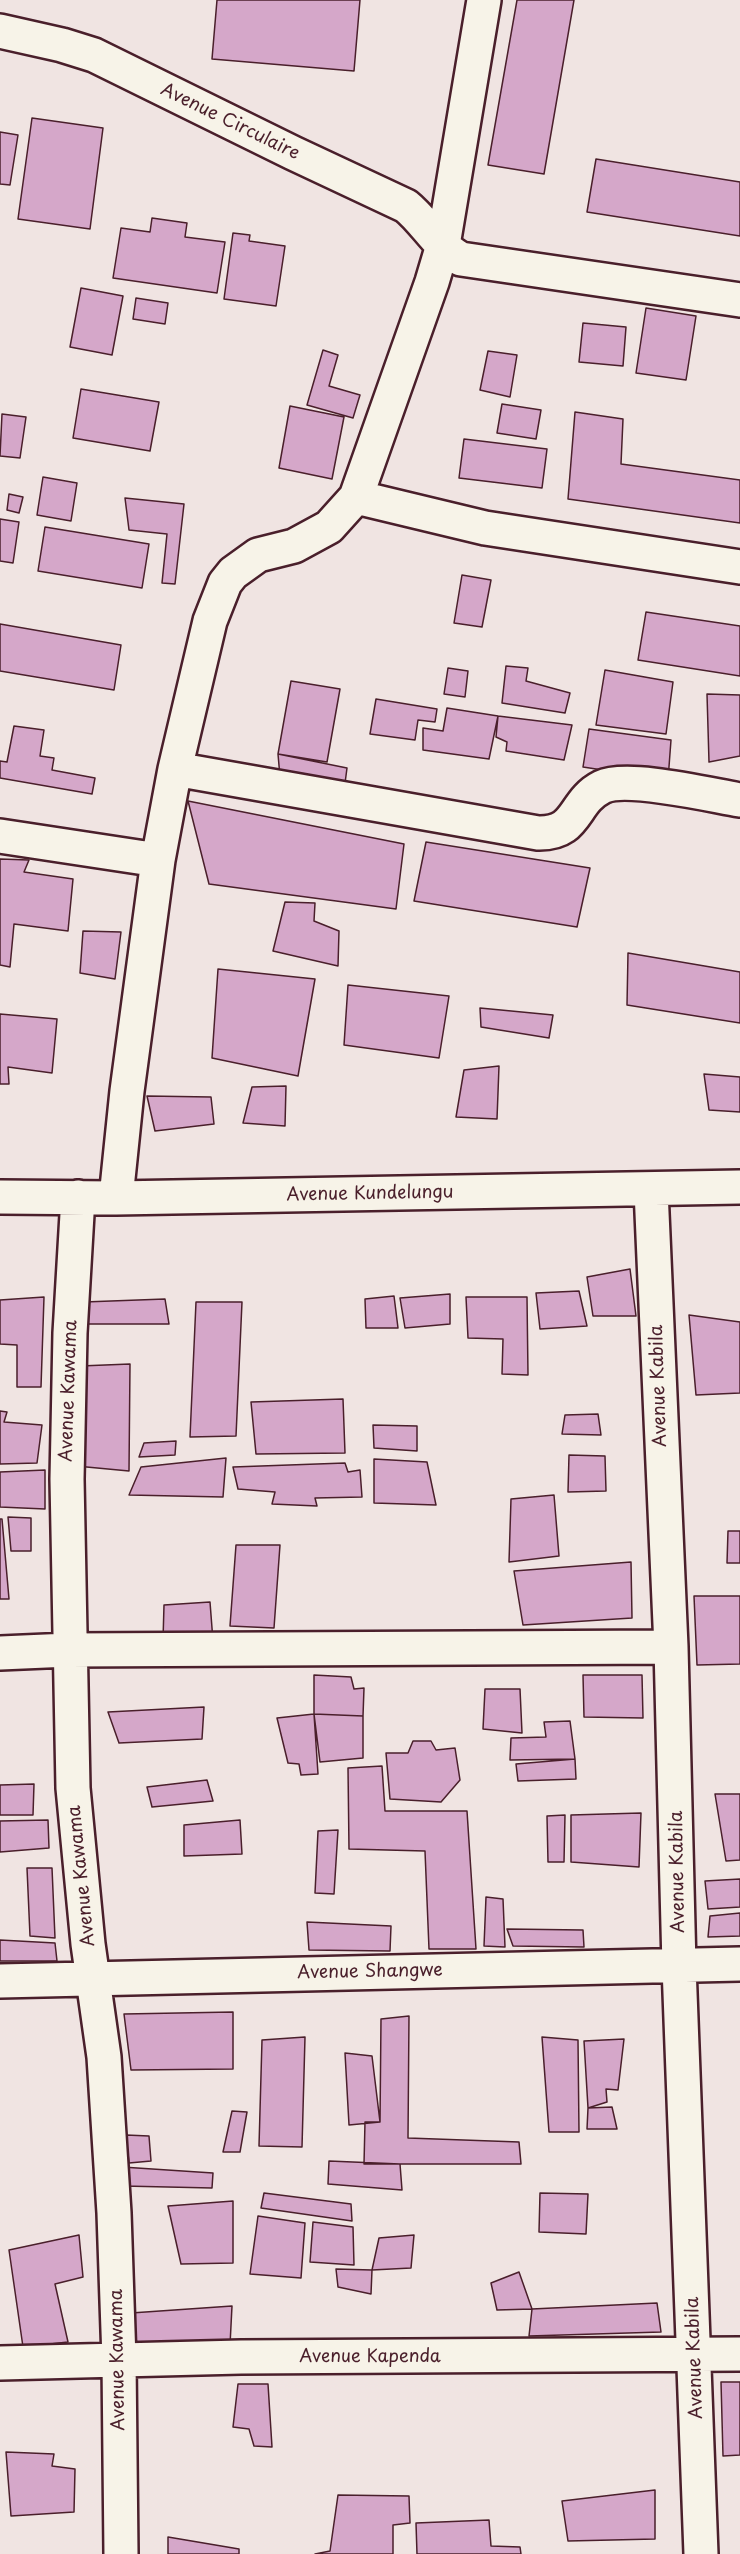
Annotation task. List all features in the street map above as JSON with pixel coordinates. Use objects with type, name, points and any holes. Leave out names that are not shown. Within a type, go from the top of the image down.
[{"type":"street","points":[[116,1198],[127,1091],[158,860],[175,769],[210,621],[225,583],[233,573],[258,555],[294,546],[329,527],[356,496],[443,245],[484,0]]},
{"type":"street","name":"Avenue Circulaire","points":[[0,31],[94,55],[406,206],[420,217],[443,245]]},
{"type":"street","points":[[443,245],[453,255],[472,261],[740,300]]},
{"type":"street","points":[[356,496],[485,528],[740,567]]},
{"type":"street","points":[[175,769],[538,833],[560,831],[592,794],[603,787],[620,783],[740,800]]},
{"type":"street","points":[[0,836],[158,860]]},
{"type":"street","name":"Avenue Kundelungu","points":[[0,1197],[116,1198],[740,1187]]},
{"type":"street","name":"Avenue Kabila","points":[[651,1190],[671,1647],[679,1966],[701,2554]]},
{"type":"street","name":"Avenue Kawama","points":[[78,1197],[70,1333],[67,1479],[73,1788],[88,1944],[104,2057],[114,2214],[119,2360],[121,2554]]},
{"type":"street","points":[[0,1653],[69,1650],[671,1647]]},
{"type":"street","name":"Avenue Shangwe","points":[[0,1981],[93,1977],[740,1964]]},
{"type":"street","name":"Avenue Kapenda","points":[[0,2363],[740,2354]]},
{"type":"building","points":[[217,0],[360,0],[354,71],[212,59]]},
{"type":"building","points":[[517,0],[574,0],[544,174],[488,165]]},
{"type":"building","points":[[32,118],[103,128],[90,229],[18,219]]},
{"type":"building","points":[[0,132],[18,135],[10,185],[0,184]]},
{"type":"building","points":[[596,159],[740,182],[740,236],[587,212]]},
{"type":"building","points":[[152,218],[187,223],[185,237],[225,242],[217,293],[113,278],[121,228],[150,232]]},
{"type":"building","points":[[233,233],[250,235],[249,241],[285,246],[276,306],[224,299]]},
{"type":"building","points":[[81,288],[123,296],[112,355],[70,347]]},
{"type":"building","points":[[136,298],[168,303],[165,324],[133,319]]},
{"type":"building","points":[[646,308],[696,316],[686,380],[636,373]]},
{"type":"building","points":[[583,323],[626,327],[623,366],[579,362]]},
{"type":"building","points":[[323,350],[338,355],[329,386],[360,395],[353,418],[307,405]]},
{"type":"building","points":[[488,351],[517,355],[510,397],[480,390]]},
{"type":"building","points":[[81,389],[159,402],[150,451],[73,438]]},
{"type":"building","points":[[502,404],[541,410],[536,439],[497,433]]},
{"type":"building","points":[[290,406],[344,417],[332,479],[279,468]]},
{"type":"building","points":[[575,412],[623,419],[621,464],[740,480],[740,523],[568,499]]},
{"type":"building","points":[[2,414],[26,417],[20,458],[0,456]]},
{"type":"building","points":[[464,439],[547,449],[542,488],[459,478]]},
{"type":"building","points":[[43,477],[77,483],[71,521],[37,515]]},
{"type":"building","points":[[9,494],[23,497],[19,513],[7,510]]},
{"type":"building","points":[[125,498],[184,504],[175,584],[162,583],[167,534],[129,530]]},
{"type":"building","points":[[0,519],[19,522],[13,563],[0,561]]},
{"type":"building","points":[[45,527],[149,544],[142,588],[38,571]]},
{"type":"building","points":[[462,575],[491,580],[482,627],[454,623]]},
{"type":"building","points":[[646,612],[740,626],[740,676],[638,660]]},
{"type":"building","points":[[0,624],[121,645],[114,690],[0,671]]},
{"type":"building","points":[[506,666],[528,668],[526,681],[570,693],[565,713],[502,703]]},
{"type":"building","points":[[448,668],[468,671],[465,697],[444,694]]},
{"type":"building","points":[[605,670],[673,682],[666,734],[596,725]]},
{"type":"building","points":[[291,681],[340,689],[327,762],[278,754]]},
{"type":"building","points":[[707,694],[740,695],[740,756],[709,762]]},
{"type":"building","points":[[376,699],[437,709],[435,722],[418,720],[415,740],[370,734]]},
{"type":"building","points":[[447,708],[498,716],[489,759],[423,750],[423,728],[443,731]]},
{"type":"building","points":[[498,716],[572,725],[564,760],[506,751],[507,742],[496,737]]},
{"type":"building","points":[[14,726],[44,730],[40,756],[54,758],[52,770],[95,778],[92,794],[0,778],[0,761],[7,762]]},
{"type":"building","points":[[589,729],[671,740],[668,780],[583,767]]},
{"type":"building","points":[[278,754],[347,768],[344,791],[280,777]]},
{"type":"building","points":[[188,801],[404,844],[396,909],[209,884]]},
{"type":"building","points":[[426,842],[590,868],[577,927],[414,901]]},
{"type":"building","points":[[0,859],[29,860],[24,872],[73,879],[68,931],[14,924],[10,967],[0,965]]},
{"type":"building","points":[[285,902],[315,903],[314,921],[339,931],[338,966],[273,951]]},
{"type":"building","points":[[83,931],[121,932],[115,979],[80,973]]},
{"type":"building","points":[[628,953],[740,972],[740,1023],[627,1005]]},
{"type":"building","points":[[218,969],[315,979],[298,1076],[212,1058]]},
{"type":"building","points":[[348,985],[449,996],[439,1058],[344,1045]]},
{"type":"building","points":[[480,1008],[553,1015],[549,1038],[481,1027]]},
{"type":"building","points":[[0,1014],[57,1019],[52,1073],[8,1067],[9,1084],[0,1084]]},
{"type":"building","points":[[499,1066],[497,1119],[456,1117],[464,1070]]},
{"type":"building","points":[[704,1074],[740,1077],[740,1112],[709,1110]]},
{"type":"building","points":[[286,1086],[285,1126],[243,1123],[252,1087]]},
{"type":"building","points":[[147,1096],[211,1097],[214,1124],[155,1131]]},
{"type":"building","points":[[630,1269],[636,1316],[593,1316],[587,1277]]},
{"type":"building","points":[[579,1291],[587,1326],[540,1329],[536,1293]]},
{"type":"building","points":[[450,1294],[450,1324],[405,1328],[400,1298]]},
{"type":"building","points":[[394,1296],[398,1328],[366,1328],[365,1299]]},
{"type":"building","points":[[44,1297],[41,1387],[17,1387],[17,1345],[0,1344],[0,1300]]},
{"type":"building","points":[[466,1297],[527,1297],[528,1375],[502,1374],[503,1339],[468,1338]]},
{"type":"building","points":[[165,1299],[169,1324],[87,1324],[84,1302]]},
{"type":"building","points":[[196,1302],[242,1302],[236,1436],[190,1437]]},
{"type":"building","points":[[689,1315],[740,1322],[740,1393],[696,1395]]},
{"type":"building","points":[[130,1364],[129,1471],[76,1466],[80,1366]]},
{"type":"building","points":[[343,1399],[345,1453],[256,1454],[251,1402]]},
{"type":"building","points":[[0,1411],[7,1412],[4,1422],[42,1425],[37,1463],[0,1464]]},
{"type":"building","points":[[598,1414],[601,1435],[562,1434],[565,1415]]},
{"type":"building","points":[[373,1425],[417,1426],[417,1451],[374,1448]]},
{"type":"building","points":[[176,1441],[175,1455],[139,1457],[144,1443]]},
{"type":"building","points":[[569,1455],[605,1456],[606,1491],[568,1492]]},
{"type":"building","points":[[226,1458],[223,1497],[129,1495],[141,1467]]},
{"type":"building","points":[[374,1459],[427,1462],[436,1505],[374,1503]]},
{"type":"building","points":[[345,1463],[348,1472],[360,1470],[362,1497],[315,1498],[317,1506],[272,1504],[275,1492],[238,1489],[233,1467]]},
{"type":"building","points":[[45,1470],[45,1509],[0,1507],[0,1472]]},
{"type":"building","points":[[554,1495],[559,1556],[509,1562],[511,1499]]},
{"type":"building","points":[[8,1517],[31,1518],[31,1551],[11,1551]]},
{"type":"building","points":[[0,1519],[2,1519],[9,1599],[0,1599]]},
{"type":"building","points":[[728,1531],[740,1531],[740,1563],[727,1563]]},
{"type":"building","points":[[236,1545],[280,1545],[274,1628],[230,1626]]},
{"type":"building","points":[[631,1562],[632,1618],[523,1625],[514,1571]]},
{"type":"building","points":[[694,1596],[740,1596],[740,1664],[697,1665]]},
{"type":"building","points":[[210,1602],[213,1641],[163,1640],[164,1605]]},
{"type":"building","points":[[314,1675],[351,1677],[354,1689],[364,1688],[363,1716],[314,1714]]},
{"type":"building","points":[[583,1675],[642,1675],[643,1718],[584,1717]]},
{"type":"building","points":[[485,1689],[520,1689],[522,1733],[483,1729]]},
{"type":"building","points":[[204,1707],[202,1739],[119,1743],[108,1712]]},
{"type":"building","points":[[314,1714],[363,1716],[363,1758],[320,1762]]},
{"type":"building","points":[[314,1714],[318,1774],[301,1775],[299,1764],[288,1763],[277,1718]]},
{"type":"building","points":[[570,1721],[575,1759],[510,1760],[511,1738],[546,1737],[544,1722]]},
{"type":"building","points":[[413,1741],[431,1741],[436,1750],[455,1748],[460,1780],[441,1802],[390,1799],[386,1753],[408,1753]]},
{"type":"building","points":[[575,1759],[576,1779],[518,1781],[516,1764]]},
{"type":"building","points":[[382,1766],[385,1811],[467,1811],[476,1949],[429,1949],[425,1851],[349,1849],[348,1768]]},
{"type":"building","points":[[207,1780],[213,1801],[152,1807],[147,1787]]},
{"type":"building","points":[[34,1784],[33,1815],[0,1815],[0,1785]]},
{"type":"building","points":[[715,1794],[740,1794],[740,1860],[726,1861]]},
{"type":"building","points":[[641,1813],[639,1867],[571,1862],[571,1815]]},
{"type":"building","points":[[565,1815],[564,1862],[548,1862],[547,1816]]},
{"type":"building","points":[[48,1820],[49,1848],[0,1852],[0,1821]]},
{"type":"building","points":[[240,1820],[242,1854],[184,1856],[184,1825]]},
{"type":"building","points":[[338,1830],[334,1894],[315,1893],[318,1831]]},
{"type":"building","points":[[27,1868],[52,1868],[55,1938],[30,1936]]},
{"type":"building","points":[[740,1879],[740,1907],[708,1909],[705,1881]]},
{"type":"building","points":[[486,1897],[503,1899],[505,1947],[484,1946]]},
{"type":"building","points":[[740,1913],[740,1936],[708,1937],[710,1916]]},
{"type":"building","points":[[307,1922],[391,1926],[390,1951],[309,1950]]},
{"type":"building","points":[[507,1929],[583,1930],[584,1947],[513,1946]]},
{"type":"building","points":[[0,1940],[55,1943],[57,1961],[0,1961]]},
{"type":"building","points":[[233,2012],[233,2069],[131,2070],[124,2014]]},
{"type":"building","points":[[409,2016],[408,2138],[519,2142],[521,2164],[364,2164],[365,2122],[380,2122],[381,2019]]},
{"type":"building","points":[[305,2037],[302,2147],[259,2146],[262,2040]]},
{"type":"building","points":[[542,2037],[578,2040],[579,2132],[549,2132]]},
{"type":"building","points":[[624,2039],[618,2090],[606,2089],[607,2102],[588,2108],[584,2041]]},
{"type":"building","points":[[345,2053],[372,2056],[380,2122],[349,2125]]},
{"type":"building","points":[[612,2107],[617,2129],[587,2129],[588,2108]]},
{"type":"building","points":[[232,2111],[247,2112],[240,2152],[223,2152]]},
{"type":"building","points":[[126,2135],[149,2136],[151,2161],[129,2163]]},
{"type":"building","points":[[329,2161],[400,2164],[402,2190],[328,2184]]},
{"type":"building","points":[[122,2167],[213,2173],[212,2188],[123,2186]]},
{"type":"building","points":[[264,2193],[351,2204],[352,2221],[261,2208]]},
{"type":"building","points":[[540,2193],[588,2194],[586,2234],[539,2232]]},
{"type":"building","points":[[233,2201],[233,2263],[181,2264],[168,2206]]},
{"type":"building","points":[[258,2216],[305,2223],[301,2278],[250,2274]]},
{"type":"building","points":[[313,2222],[353,2227],[354,2265],[310,2262]]},
{"type":"building","points":[[79,2235],[83,2277],[55,2284],[68,2342],[23,2347],[9,2250]]},
{"type":"building","points":[[414,2235],[411,2268],[372,2270],[379,2238]]},
{"type":"building","points":[[336,2269],[372,2270],[371,2294],[338,2287]]},
{"type":"building","points":[[519,2272],[532,2309],[497,2310],[491,2283]]},
{"type":"building","points":[[657,2303],[661,2332],[529,2336],[532,2309]]},
{"type":"building","points":[[232,2306],[230,2345],[135,2346],[131,2313]]},
{"type":"building","points":[[721,2382],[740,2382],[740,2455],[723,2456]]},
{"type":"building","points":[[238,2384],[268,2384],[272,2447],[254,2446],[249,2429],[233,2427]]},
{"type":"building","points":[[6,2452],[54,2454],[52,2466],[75,2469],[74,2512],[11,2516]]},
{"type":"building","points":[[655,2490],[655,2539],[568,2541],[562,2501]]},
{"type":"building","points":[[338,2495],[409,2496],[410,2523],[393,2525],[393,2554],[315,2554],[330,2551]]},
{"type":"building","points":[[489,2520],[491,2546],[520,2547],[521,2554],[417,2554],[416,2523]]},
{"type":"building","points":[[168,2537],[239,2549],[239,2554],[168,2554]]}]
